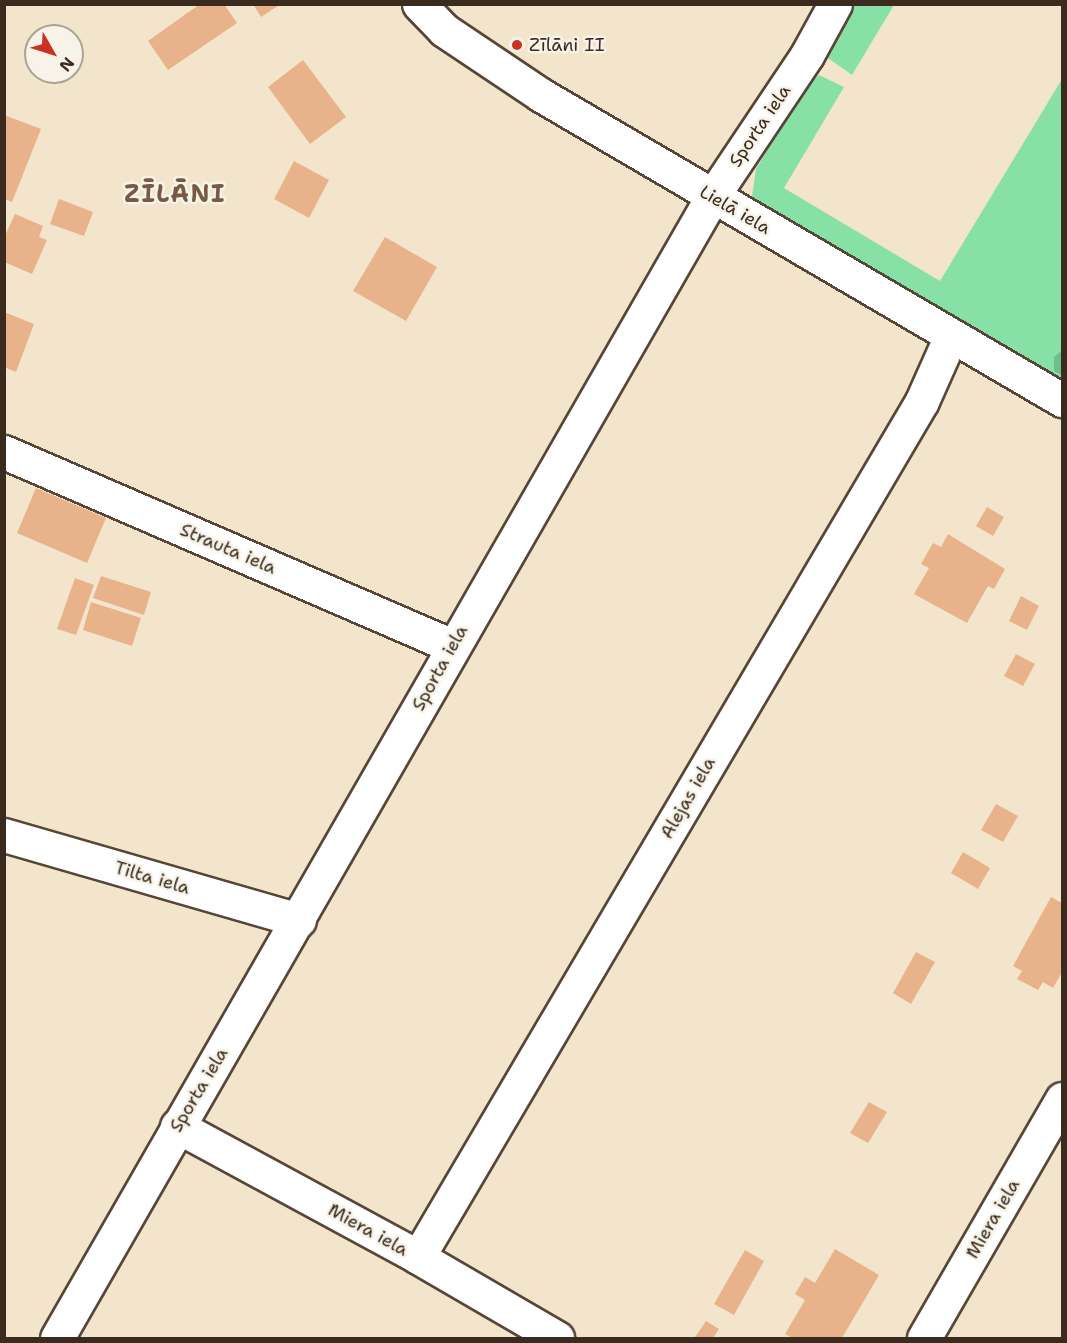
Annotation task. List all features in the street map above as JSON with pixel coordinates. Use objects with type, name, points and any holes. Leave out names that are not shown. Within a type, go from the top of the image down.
[{"type":"street","name":"Lielā iela","points":[[419,4],[444,30],[541,95],[1062,400]]},
{"type":"street","name":"Sporta iela","points":[[57,1338],[177,1126],[299,920],[452,646],[712,197],[807,56],[835,4]]},
{"type":"street","name":"Alejas iela","points":[[418,1257],[922,401],[951,336]]},
{"type":"street","name":"Strauta iela","points":[[4,452],[452,646]]},
{"type":"street","name":"Tilta iela","points":[[4,836],[299,920]]},
{"type":"street","name":"Miera iela","points":[[924,1338],[1062,1099]]},
{"type":"street","name":"Miera iela","points":[[177,1126],[418,1257],[557,1338]]},
{"type":"green space","points":[[845,5],[894,5],[852,75],[825,56]]},
{"type":"green space","points":[[819,75],[844,87],[784,188],[940,281],[1062,79],[1062,350],[1054,357],[1054,370],[1062,375],[1062,383],[759,206],[752,196],[756,169],[804,89]]},
{"type":"green space","points":[[1062,350],[1062,375],[1054,371],[1054,357]]},
{"type":"building","points":[[200,4],[224,4],[237,23],[168,70],[148,41]]},
{"type":"building","points":[[253,4],[281,4],[261,17]]},
{"type":"building","points":[[303,60],[346,117],[310,144],[268,87]]},
{"type":"building","points":[[4,115],[41,129],[12,202],[4,199]]},
{"type":"building","points":[[294,161],[329,180],[309,218],[274,199]]},
{"type":"building","points":[[59,199],[93,212],[84,236],[50,224]]},
{"type":"building","points":[[15,214],[43,226],[39,237],[47,240],[32,274],[4,262],[4,238]]},
{"type":"building","points":[[385,237],[437,267],[406,321],[353,291]]},
{"type":"building","points":[[4,312],[34,324],[16,372],[4,367]]},
{"type":"building","points":[[36,488],[106,518],[87,563],[17,533]]},
{"type":"building","points":[[987,507],[1004,517],[993,536],[976,526]]},
{"type":"building","points":[[948,534],[1005,569],[994,589],[988,586],[967,623],[914,594],[929,568],[921,564],[933,543],[941,547]]},
{"type":"building","points":[[101,576],[151,592],[144,615],[93,598]]},
{"type":"building","points":[[75,578],[94,585],[76,635],[57,629]]},
{"type":"building","points":[[1021,596],[1039,606],[1027,630],[1009,621]]},
{"type":"building","points":[[91,602],[141,618],[132,646],[83,630]]},
{"type":"building","points":[[1016,654],[1035,664],[1023,686],[1004,676]]},
{"type":"building","points":[[996,804],[1018,816],[1003,842],[981,830]]},
{"type":"building","points":[[963,852],[990,868],[978,889],[951,873]]},
{"type":"building","points":[[1051,897],[1062,903],[1062,972],[1053,988],[1043,982],[1038,990],[1017,979],[1022,971],[1013,966]]},
{"type":"building","points":[[916,952],[935,962],[911,1004],[893,993]]},
{"type":"building","points":[[869,1102],[887,1112],[868,1143],[850,1133]]},
{"type":"building","points":[[835,1249],[879,1275],[842,1338],[792,1338],[785,1334],[805,1300],[795,1294],[805,1277],[815,1283]]},
{"type":"building","points":[[745,1250],[764,1261],[734,1315],[714,1304]]},
{"type":"building","points":[[706,1321],[719,1329],[713,1338],[695,1337]]},
{"type":"place","name":"Zīlāni II","points":[[517,45]]},
{"type":"district","name":"ZĪLĀNI","points":[[175,195]]}]
